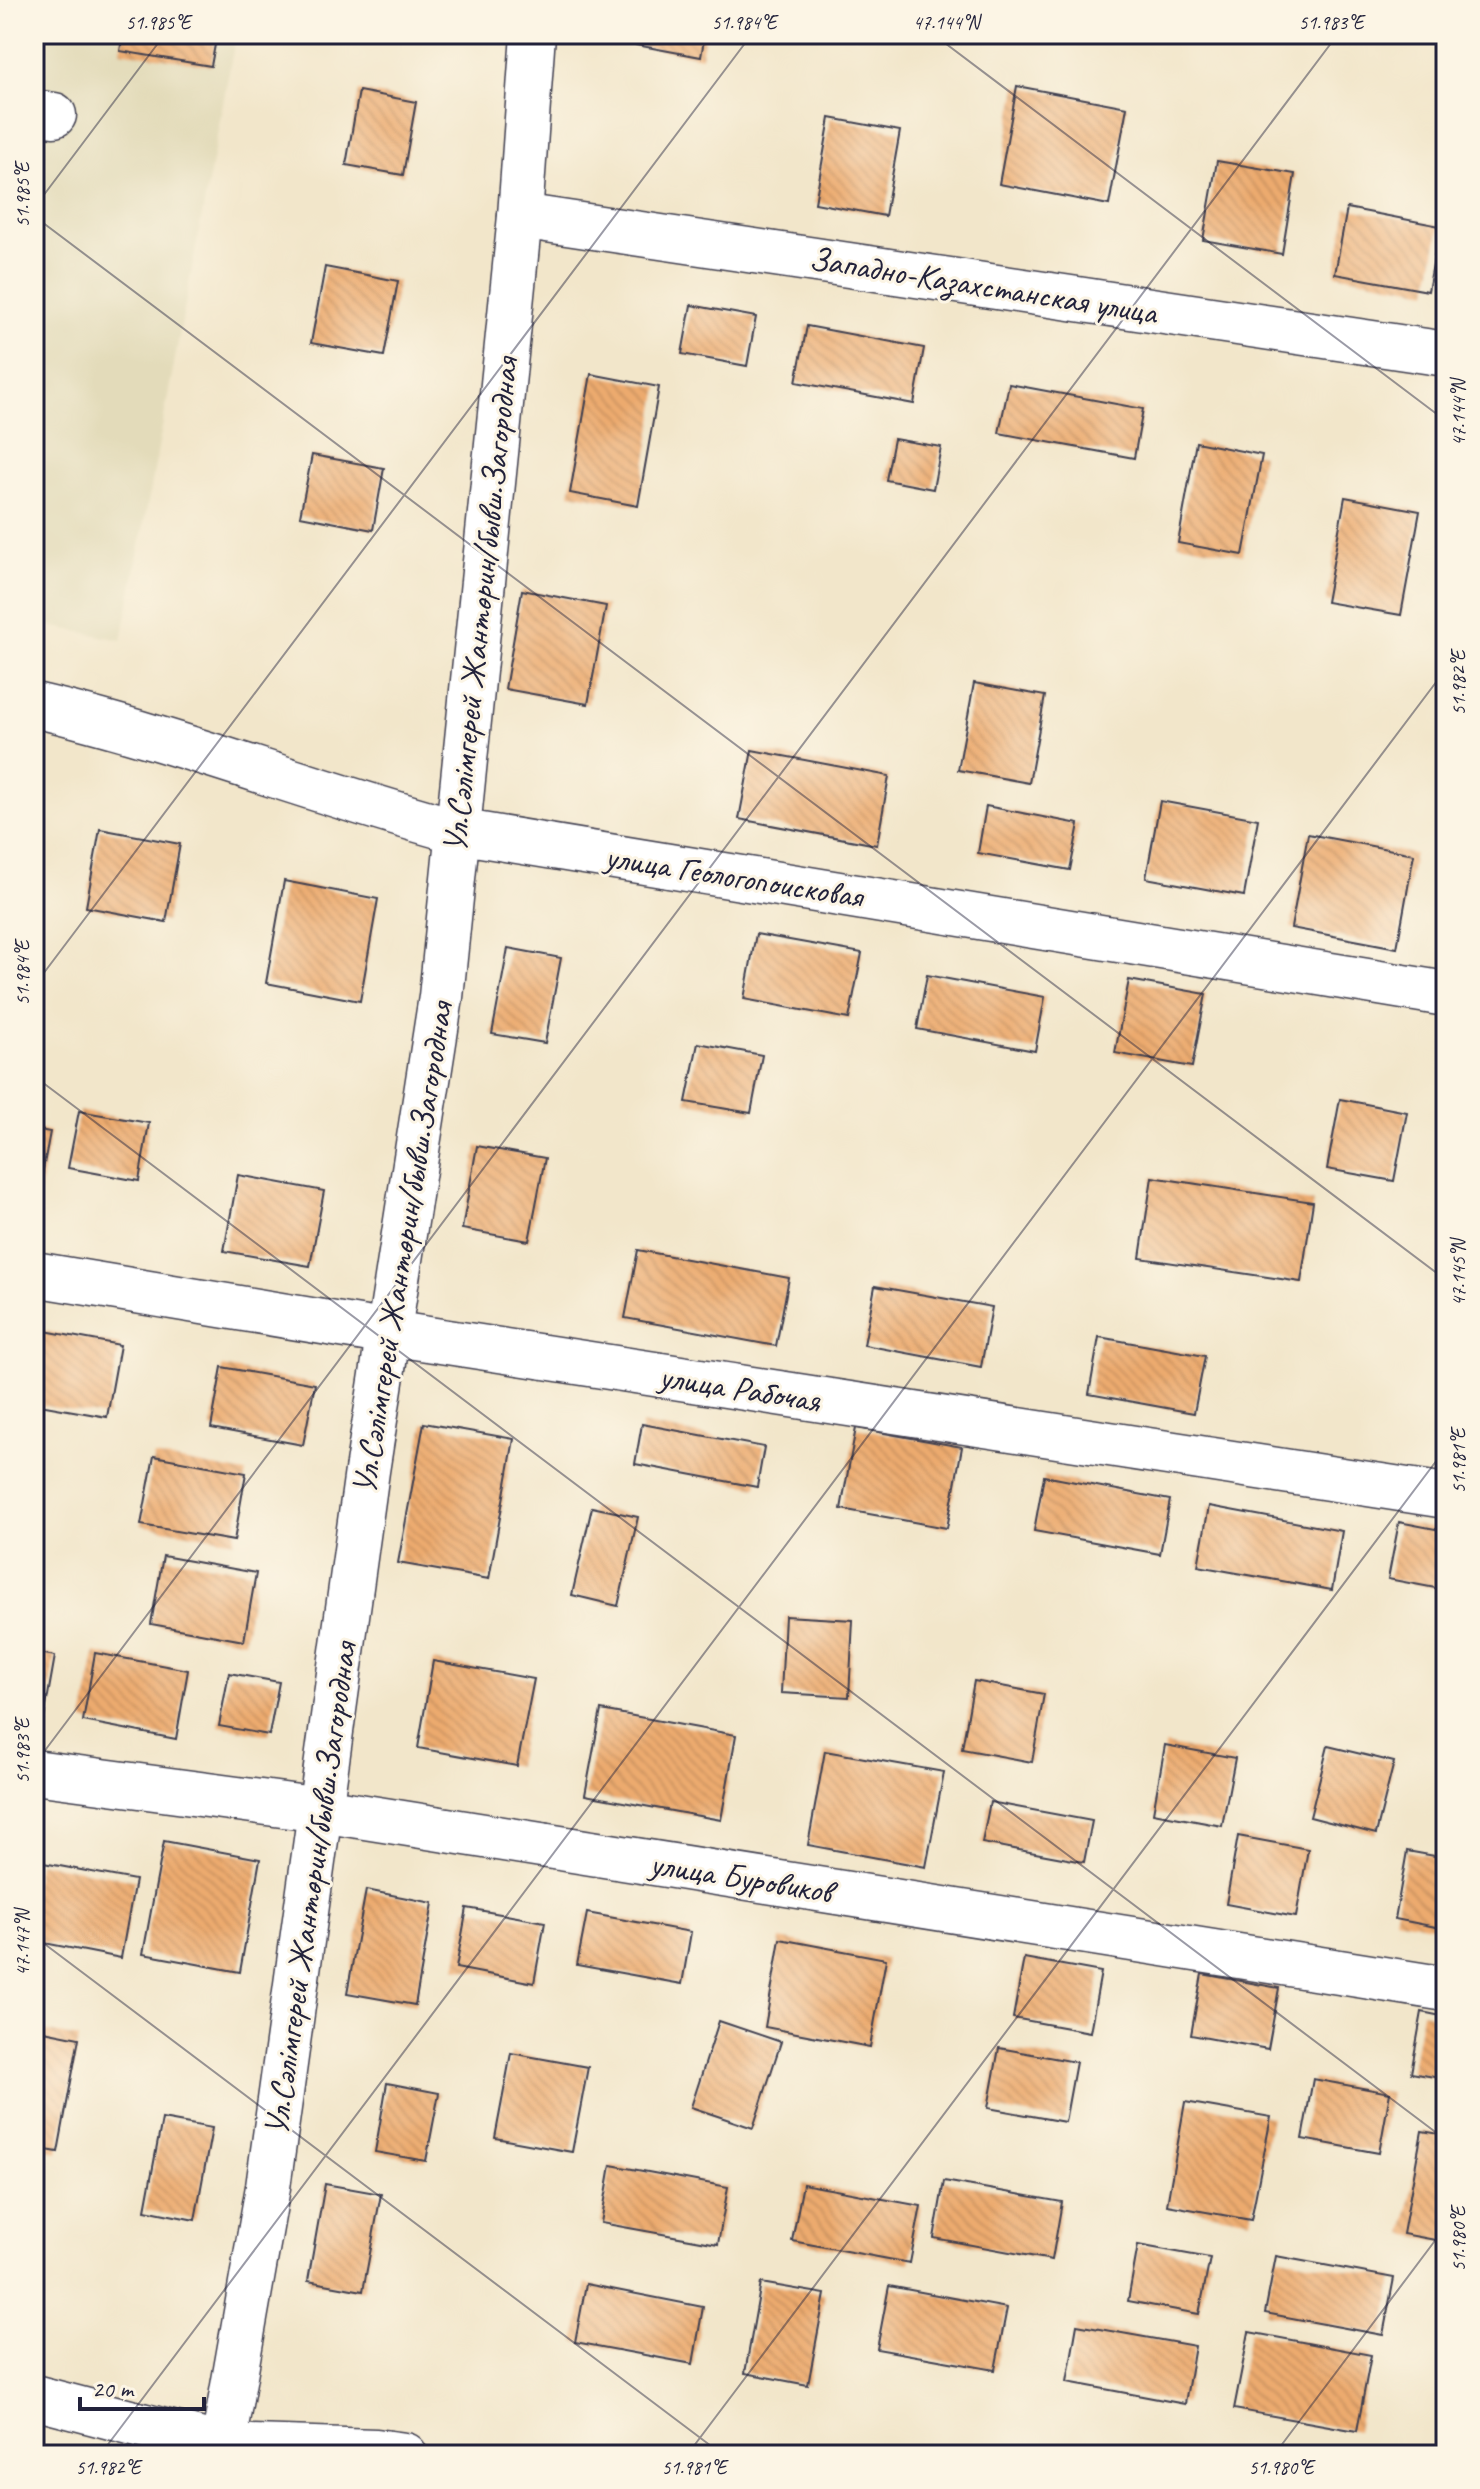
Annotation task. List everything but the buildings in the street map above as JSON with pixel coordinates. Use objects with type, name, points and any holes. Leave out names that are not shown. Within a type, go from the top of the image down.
[{"type":"street","name":"Ул.Сәлімгерей Жантөрин/бывш.Загородная","points":[[222,2451],[268,2187],[389,1333],[441,997],[520,216],[533,34]]},
{"type":"street","name":"Западно-Казахстанская улица","points":[[520,216],[1446,354]]},
{"type":"street","name":"улица Геологопоисковая","points":[[34,705],[105,721],[388,813],[457,831],[1446,994]]},
{"type":"street","name":"улица Рабочая","points":[[34,1274],[389,1333],[1446,1496]]},
{"type":"street","name":"улица Буровиков","points":[[34,1772],[321,1810],[1446,1989]]},
{"type":"street","points":[[34,2397],[222,2451],[376,2451],[405,2455]]},
{"type":"shaded area","points":[[34,34],[236,34],[122,640],[34,623]]}]
